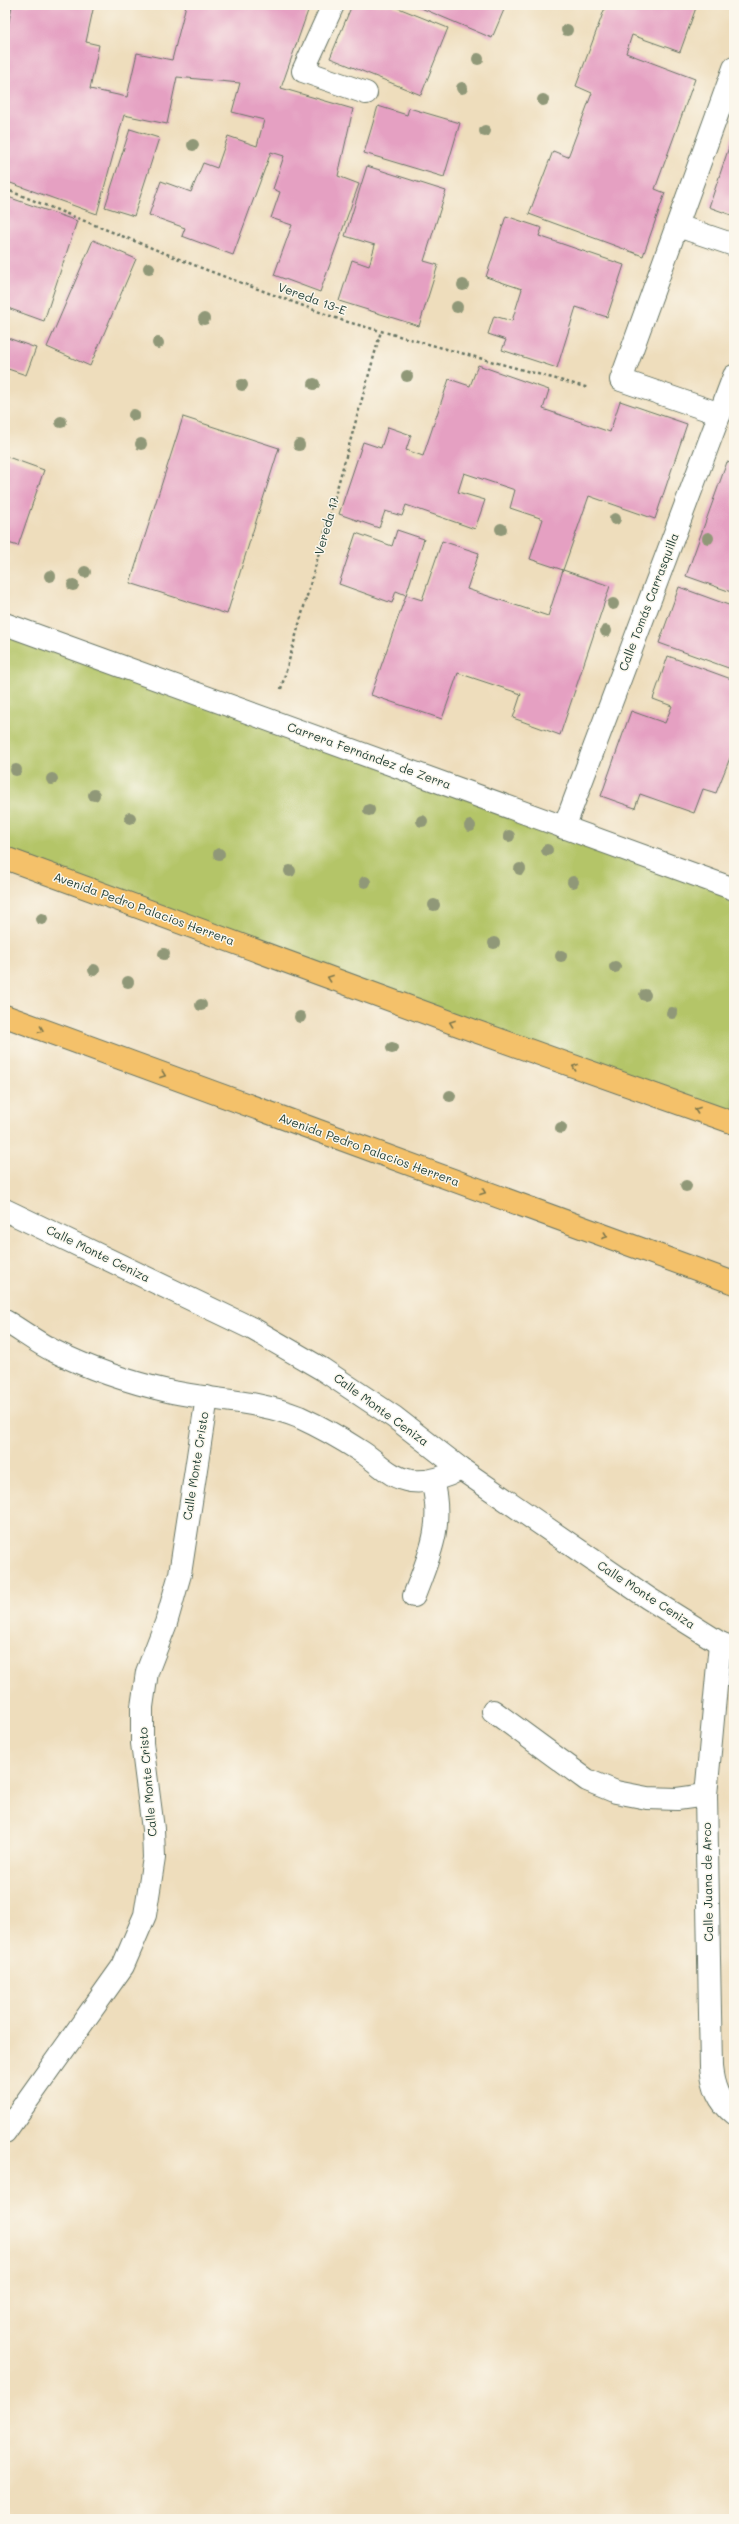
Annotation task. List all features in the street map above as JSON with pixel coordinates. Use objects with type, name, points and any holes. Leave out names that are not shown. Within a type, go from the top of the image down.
[{"type":"main road","name":"Avenida Pedro Palacios Herrera","points":[[5,858],[450,1022],[734,1123]]},
{"type":"main road","name":"Avenida Pedro Palacios Herrera","points":[[5,1016],[734,1283]]},
{"type":"street","points":[[333,5],[303,71],[366,93]]},
{"type":"street","points":[[720,414],[621,380],[734,68]]},
{"type":"street","points":[[678,226],[734,245]]},
{"type":"street","name":"Calle Tomás Carrasquilla","points":[[564,828],[734,376]]},
{"type":"street","name":"Carrera Fernández de Zerra","points":[[5,624],[272,720],[564,828],[734,888]]},
{"type":"street","name":"Calle Monte Ceniza","points":[[5,1210],[253,1329],[322,1369],[387,1412],[461,1469],[648,1598],[727,1646]]},
{"type":"street","points":[[5,1321],[53,1350],[93,1369],[135,1383],[207,1397],[261,1405],[298,1417],[338,1437],[364,1453],[392,1476],[412,1481],[432,1480],[447,1476],[461,1469]]},
{"type":"street","name":"Calle Monte Cristo","points":[[5,2132],[123,1966],[145,1915],[154,1858],[153,1829],[142,1743],[142,1707],[147,1672],[166,1623],[180,1574],[207,1397]]},
{"type":"street","points":[[414,1596],[435,1540],[438,1513],[432,1480]]},
{"type":"street","name":"Calle Juana de Arco","points":[[727,1646],[706,1795],[712,2084],[720,2101],[734,2114]]},
{"type":"street","points":[[493,1711],[587,1780],[616,1792],[648,1798],[677,1799],[706,1795]]},
{"type":"path","name":"Vereda 13-E","points":[[5,190],[204,269],[344,321],[598,390],[621,380]]},
{"type":"path","name":"Vereda 17","points":[[272,720],[381,331]]},
{"type":"green space","points":[[5,624],[734,889],[734,1123],[5,858]]},
{"type":"building","points":[[12,5],[94,5],[86,42],[99,45],[90,89],[127,97],[137,53],[172,60],[186,5],[310,5],[281,88],[353,109],[338,176],[359,184],[320,292],[274,275],[292,225],[271,218],[280,192],[273,189],[284,156],[271,152],[233,255],[182,236],[185,228],[149,215],[161,181],[191,192],[203,163],[217,168],[228,136],[257,146],[264,120],[232,112],[240,83],[177,77],[167,124],[124,115],[97,214],[5,181],[5,25],[8,26]]},
{"type":"building","points":[[352,5],[391,5],[448,28],[421,95],[330,58]]},
{"type":"building","points":[[414,5],[506,5],[492,38]]},
{"type":"building","points":[[606,5],[697,5],[680,52],[632,35],[626,53],[695,79],[655,189],[665,193],[643,256],[529,214],[553,151],[568,157],[592,93],[576,86]]},
{"type":"building","points":[[378,106],[407,115],[409,108],[460,123],[444,177],[364,153]]},
{"type":"building","points":[[130,129],[159,138],[134,216],[105,207]]},
{"type":"building","points":[[734,132],[734,216],[709,207]]},
{"type":"building","points":[[367,166],[446,191],[424,261],[438,265],[419,326],[339,301],[352,260],[369,266],[375,245],[345,236]]},
{"type":"building","points":[[5,196],[77,221],[44,321],[5,307]]},
{"type":"building","points":[[506,216],[542,228],[539,236],[624,265],[607,317],[576,307],[557,368],[502,350],[506,340],[488,334],[494,316],[512,321],[522,289],[486,277]]},
{"type":"building","points":[[93,240],[136,259],[90,366],[47,347]]},
{"type":"building","points":[[5,337],[36,348],[26,375],[5,368]]},
{"type":"building","points":[[478,365],[549,390],[543,409],[610,432],[620,401],[687,424],[655,519],[589,496],[563,570],[530,559],[543,519],[510,508],[515,490],[464,473],[458,492],[485,500],[475,529],[406,505],[402,516],[385,511],[379,528],[339,514],[363,442],[381,448],[388,427],[411,435],[406,450],[423,456],[449,379],[470,386]]},
{"type":"building","points":[[183,417],[279,448],[227,614],[130,583]]},
{"type":"building","points":[[5,456],[44,470],[18,546],[5,542]]},
{"type":"building","points":[[727,462],[734,464],[734,593],[686,576]]},
{"type":"building","points":[[397,530],[424,539],[406,595],[396,591],[392,603],[339,584],[356,533],[392,546]]},
{"type":"building","points":[[442,541],[479,553],[467,589],[548,616],[563,570],[610,586],[560,735],[513,718],[521,694],[458,673],[442,719],[371,695],[406,595],[422,600]]},
{"type":"building","points":[[679,587],[734,607],[734,670],[659,643]]},
{"type":"building","points":[[668,656],[734,680],[734,748],[716,793],[703,789],[694,813],[640,794],[635,808],[601,796],[631,711],[665,723],[672,706],[653,699]]}]
